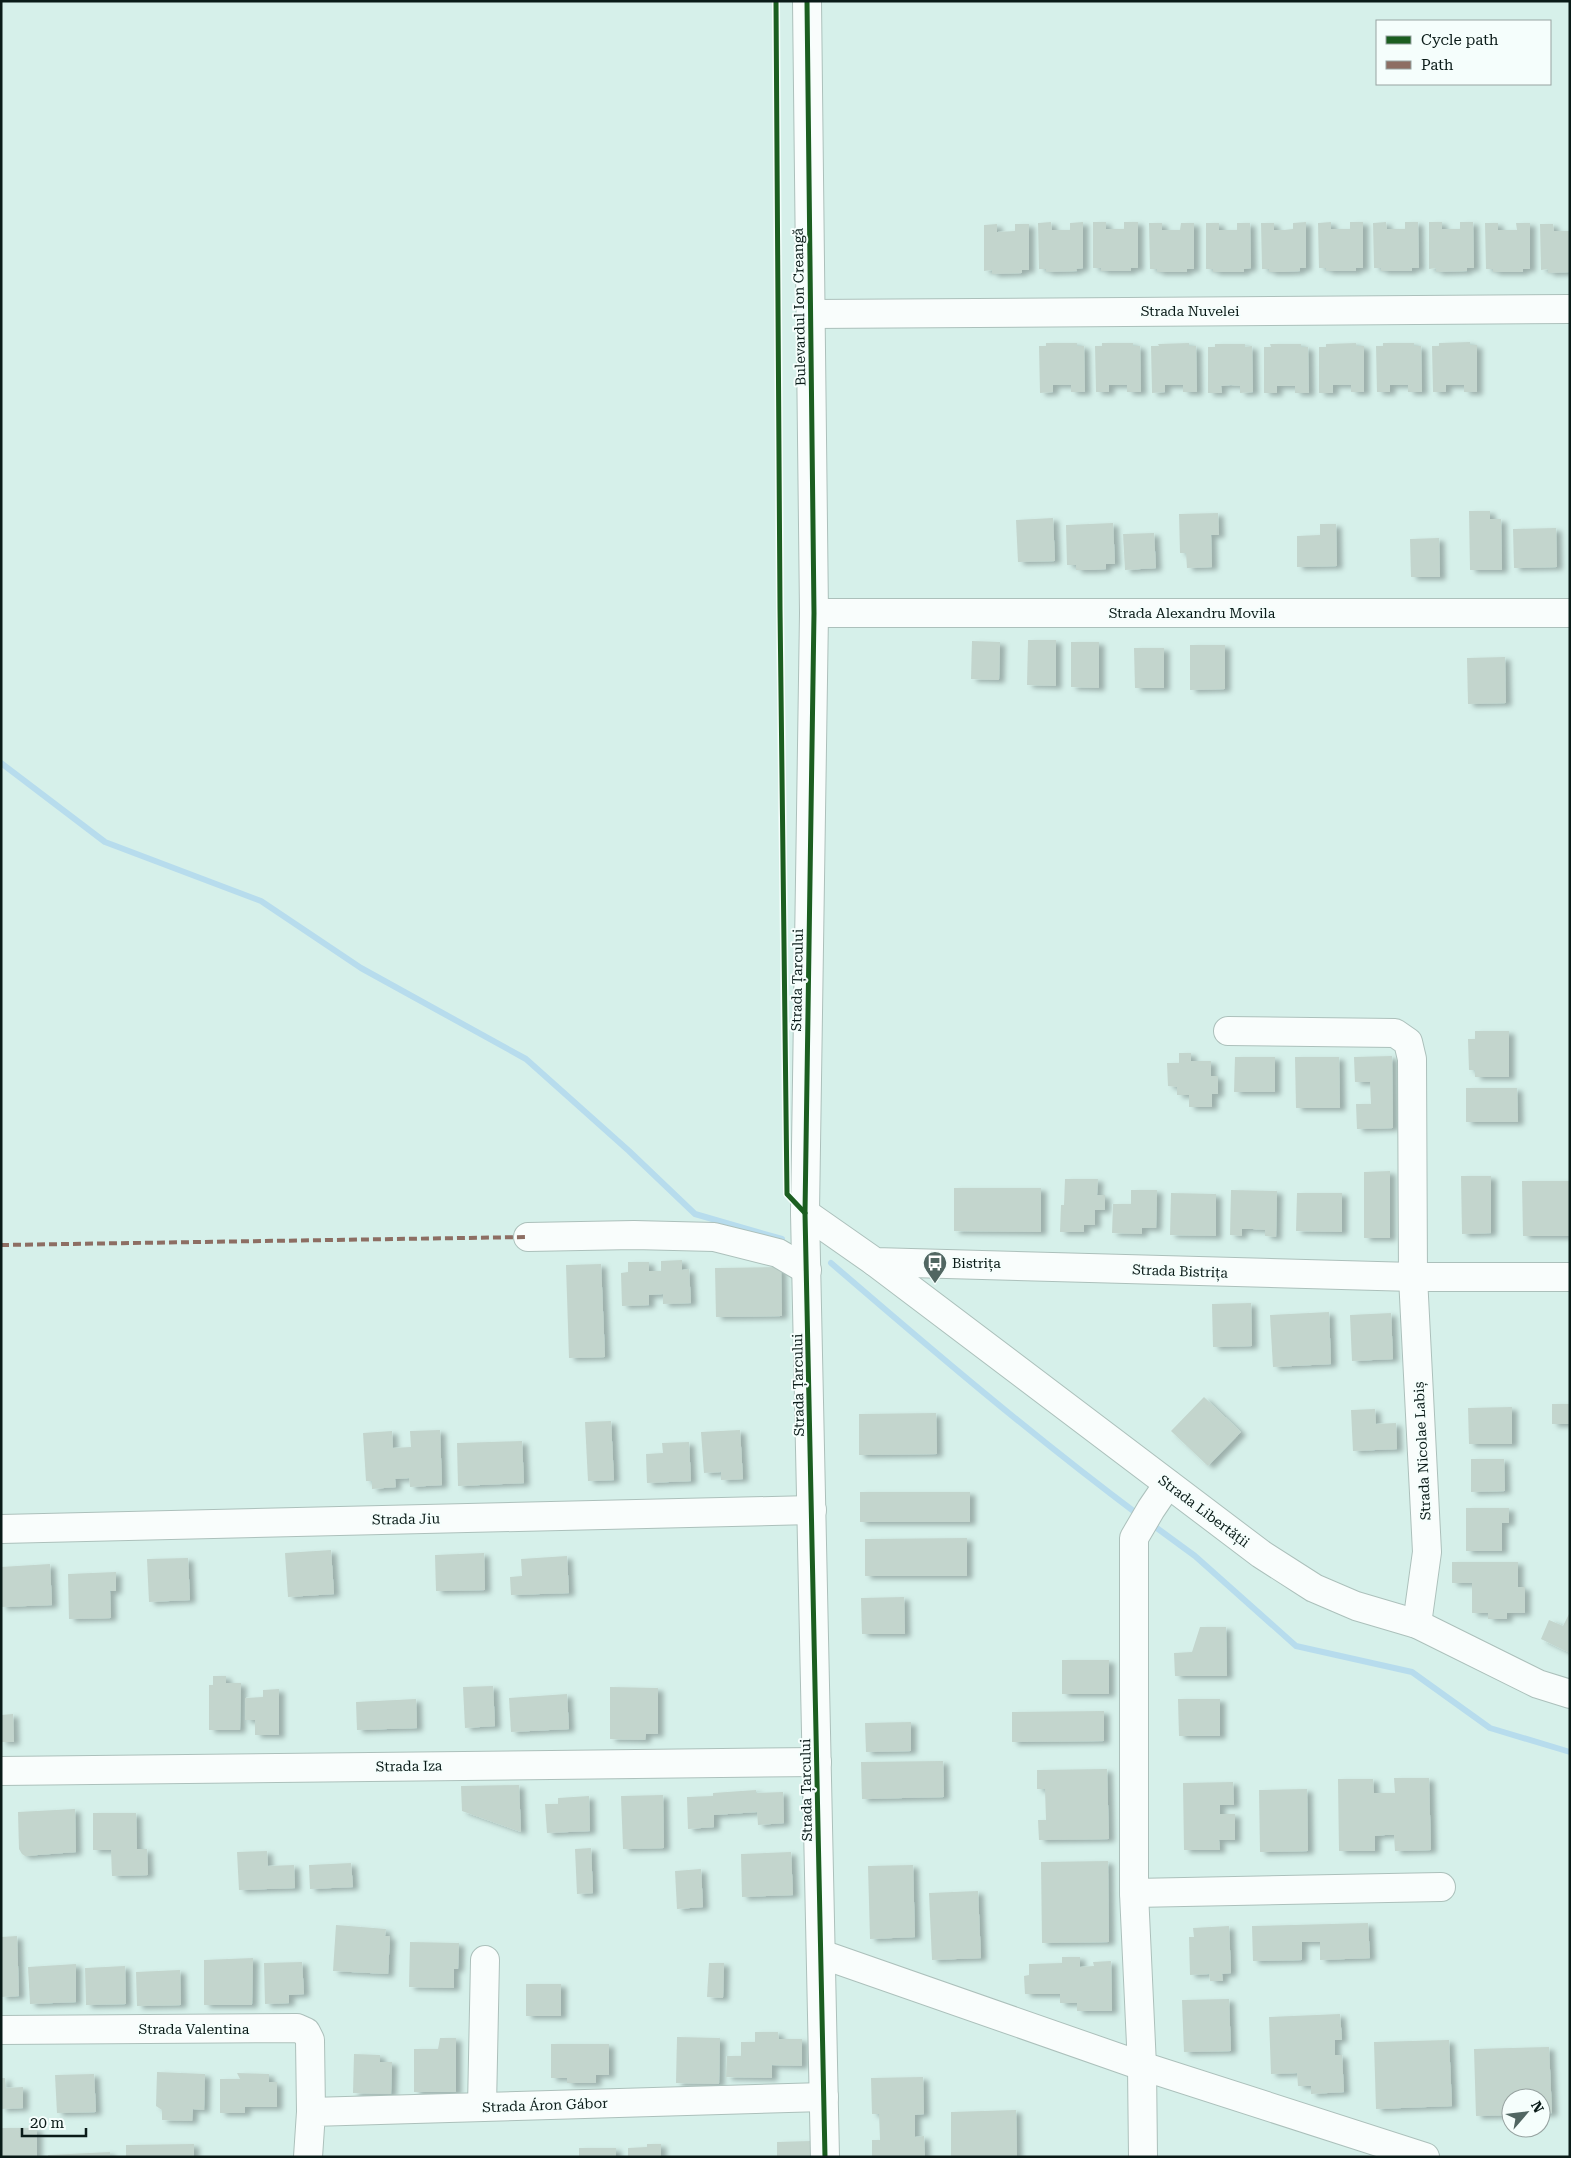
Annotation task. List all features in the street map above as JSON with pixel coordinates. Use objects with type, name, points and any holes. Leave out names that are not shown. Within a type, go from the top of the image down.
[{"type":"street","name":"Bulevardul Ion Creangă","points":[[807,1],[814,613]]},
{"type":"street","name":"Strada Nuvelei","points":[[810,314],[1570,309]]},
{"type":"street","name":"Strada Alexandru Movila","points":[[814,613],[1570,613]]},
{"type":"street","name":"Strada Țarcului","points":[[814,613],[805,1213],[825,2157]]},
{"type":"street","name":"Strada Nicolae Labiș","points":[[1228,1031],[1395,1033],[1408,1042],[1412,1059],[1413,1277],[1427,1552],[1417,1624]]},
{"type":"street","points":[[805,1213],[875,1262]]},
{"type":"street","points":[[528,1237],[634,1235],[714,1237],[778,1253],[807,1270]]},
{"type":"street","name":"Strada Bistrița","points":[[875,1262],[1413,1277],[1570,1277]]},
{"type":"street","name":"Strada Libertății","points":[[875,1262],[1261,1554],[1314,1588],[1356,1606],[1417,1624],[1538,1684],[1570,1694]]},
{"type":"street","points":[[1143,2157],[1142,2066],[1134,1893],[1134,1538],[1168,1484]]},
{"type":"street","name":"Strada Jiu","points":[[1,1528],[812,1510]]},
{"type":"street","name":"Strada Iza","points":[[1,1771],[817,1762]]},
{"type":"street","points":[[1134,1893],[1441,1887]]},
{"type":"street","points":[[821,1954],[1142,2066],[1424,2157]]},
{"type":"street","points":[[482,2107],[485,1960]]},
{"type":"street","name":"Strada Valentina","points":[[1,2030],[297,2028],[306,2032],[310,2040],[311,2112]]},
{"type":"street","name":"Strada Áron Gábor","points":[[311,2112],[824,2097]]},
{"type":"street","points":[[308,2157],[311,2112]]},
{"type":"building","points":[[1051,222],[1052,230],[1070,230],[1070,223],[1083,222],[1083,268],[1076,269],[1077,271],[1046,272],[1046,269],[1039,269],[1038,223]]},
{"type":"building","points":[[1093,222],[1106,222],[1106,229],[1124,229],[1124,222],[1138,222],[1138,268],[1131,268],[1131,271],[1101,271],[1101,268],[1093,268]]},
{"type":"building","points":[[1306,222],[1306,268],[1300,268],[1300,271],[1284,272],[1269,272],[1269,269],[1262,269],[1261,223],[1274,223],[1274,230],[1284,230],[1293,229],[1293,223]]},
{"type":"building","points":[[1331,222],[1331,229],[1350,229],[1350,222],[1363,222],[1363,268],[1356,268],[1356,271],[1326,271],[1326,268],[1319,268],[1318,223]]},
{"type":"building","points":[[1386,222],[1387,229],[1405,229],[1405,222],[1418,222],[1419,268],[1412,268],[1412,271],[1381,271],[1381,268],[1374,268],[1373,223]]},
{"type":"building","points":[[1429,222],[1442,222],[1442,229],[1460,229],[1460,222],[1473,222],[1474,268],[1467,268],[1467,271],[1436,272],[1436,268],[1429,269]]},
{"type":"building","points":[[1149,223],[1162,223],[1162,230],[1180,230],[1181,223],[1194,223],[1194,269],[1187,269],[1187,272],[1157,272],[1157,269],[1150,269]]},
{"type":"building","points":[[1206,223],[1219,223],[1219,230],[1237,230],[1237,223],[1250,223],[1251,268],[1244,269],[1244,272],[1213,272],[1213,269],[1206,269]]},
{"type":"building","points":[[1485,223],[1498,223],[1498,230],[1517,230],[1516,223],[1530,223],[1530,269],[1523,269],[1523,272],[1493,272],[1493,269],[1486,269]]},
{"type":"building","points":[[997,224],[997,232],[1015,231],[1015,224],[1029,224],[1029,270],[1022,270],[1022,273],[992,274],[992,270],[984,271],[984,225]]},
{"type":"building","points":[[1540,224],[1553,224],[1554,231],[1570,231],[1570,272],[1548,273],[1548,269],[1541,270]]},
{"type":"building","points":[[1470,342],[1470,345],[1477,345],[1477,392],[1464,392],[1464,385],[1446,385],[1446,392],[1433,392],[1432,346],[1439,346],[1439,343]]},
{"type":"building","points":[[1046,343],[1077,343],[1077,346],[1084,346],[1085,392],[1071,392],[1071,385],[1053,385],[1053,392],[1040,393],[1039,346],[1046,346]]},
{"type":"building","points":[[1102,343],[1133,343],[1133,346],[1140,346],[1141,392],[1127,392],[1127,385],[1109,385],[1109,392],[1096,392],[1095,346],[1102,346]]},
{"type":"building","points":[[1189,343],[1189,346],[1196,346],[1197,392],[1183,392],[1183,385],[1165,385],[1165,392],[1152,393],[1151,346]]},
{"type":"building","points":[[1356,343],[1357,346],[1364,346],[1364,392],[1351,392],[1351,385],[1333,385],[1333,393],[1319,393],[1319,347],[1326,347],[1326,344]]},
{"type":"building","points":[[1383,343],[1414,343],[1414,346],[1421,346],[1422,392],[1408,392],[1408,385],[1390,385],[1390,392],[1377,392],[1376,346],[1383,346]]},
{"type":"building","points":[[1215,344],[1245,344],[1245,347],[1252,346],[1253,392],[1240,393],[1240,386],[1231,385],[1221,386],[1222,393],[1208,393],[1208,347],[1215,347]]},
{"type":"building","points":[[1270,344],[1301,344],[1301,347],[1308,347],[1309,393],[1295,393],[1295,386],[1277,386],[1277,393],[1264,393],[1264,347],[1271,347]]},
{"type":"building","points":[[1469,511],[1490,511],[1490,519],[1501,519],[1502,570],[1470,570]]},
{"type":"building","points":[[1218,513],[1219,535],[1211,535],[1212,567],[1187,568],[1186,553],[1180,553],[1179,514]]},
{"type":"building","points":[[1053,518],[1055,561],[1018,562],[1016,520]]},
{"type":"building","points":[[1113,523],[1115,564],[1106,564],[1106,569],[1091,570],[1076,570],[1076,565],[1067,565],[1066,525]]},
{"type":"building","points":[[1320,524],[1336,524],[1337,566],[1297,567],[1297,536],[1320,535]]},
{"type":"building","points":[[1556,528],[1557,567],[1514,568],[1513,529]]},
{"type":"building","points":[[1154,533],[1156,568],[1125,570],[1123,534]]},
{"type":"building","points":[[1439,538],[1440,577],[1411,577],[1410,539]]},
{"type":"building","points":[[1028,640],[1056,640],[1056,686],[1027,685]]},
{"type":"building","points":[[972,641],[1000,642],[999,680],[971,679]]},
{"type":"building","points":[[1071,642],[1099,642],[1099,688],[1071,687]]},
{"type":"building","points":[[1190,645],[1225,645],[1225,689],[1190,690]]},
{"type":"building","points":[[1134,648],[1164,648],[1164,688],[1135,688]]},
{"type":"building","points":[[1505,657],[1506,703],[1468,704],[1467,658]]},
{"type":"building","points":[[1475,1031],[1509,1031],[1509,1077],[1475,1077],[1475,1070],[1469,1070],[1468,1039],[1475,1039]]},
{"type":"building","points":[[1179,1053],[1191,1053],[1191,1061],[1211,1061],[1211,1076],[1218,1076],[1218,1094],[1212,1094],[1212,1107],[1189,1107],[1189,1095],[1177,1095],[1177,1087],[1168,1086],[1167,1063],[1179,1063]]},
{"type":"building","points":[[1392,1056],[1393,1128],[1357,1129],[1356,1104],[1371,1104],[1370,1082],[1355,1082],[1354,1057]]},
{"type":"building","points":[[1235,1057],[1275,1057],[1275,1092],[1234,1092]]},
{"type":"building","points":[[1295,1057],[1339,1057],[1340,1108],[1296,1108]]},
{"type":"building","points":[[1466,1088],[1517,1088],[1518,1122],[1466,1122]]},
{"type":"building","points":[[1390,1171],[1390,1238],[1364,1238],[1364,1172]]},
{"type":"building","points":[[1461,1176],[1491,1176],[1491,1233],[1462,1234]]},
{"type":"building","points":[[1065,1179],[1098,1179],[1097,1195],[1105,1195],[1105,1210],[1095,1210],[1095,1225],[1084,1225],[1084,1232],[1060,1232],[1061,1205],[1064,1205]]},
{"type":"building","points":[[1522,1181],[1570,1181],[1570,1236],[1523,1236]]},
{"type":"building","points":[[954,1188],[1041,1188],[1041,1232],[954,1231]]},
{"type":"building","points":[[1131,1190],[1157,1190],[1156,1228],[1142,1228],[1142,1234],[1112,1233],[1113,1204],[1131,1204]]},
{"type":"building","points":[[1231,1190],[1277,1191],[1276,1237],[1265,1236],[1265,1230],[1253,1229],[1242,1229],[1242,1236],[1230,1235]]},
{"type":"building","points":[[1171,1193],[1216,1194],[1216,1236],[1170,1235]]},
{"type":"building","points":[[1297,1193],[1342,1193],[1342,1232],[1296,1231]]},
{"type":"building","points":[[682,1260],[682,1270],[689,1269],[691,1303],[663,1304],[663,1294],[649,1295],[649,1305],[622,1306],[621,1273],[628,1272],[628,1262],[649,1262],[649,1271],[661,1271],[661,1261]]},
{"type":"building","points":[[601,1264],[605,1357],[569,1358],[566,1265]]},
{"type":"building","points":[[781,1267],[782,1316],[716,1317],[715,1268]]},
{"type":"building","points":[[1251,1303],[1252,1346],[1213,1347],[1212,1304]]},
{"type":"building","points":[[1329,1312],[1331,1364],[1273,1367],[1270,1315]]},
{"type":"building","points":[[1391,1313],[1393,1359],[1352,1361],[1350,1315]]},
{"type":"building","points":[[1204,1397],[1241,1432],[1208,1466],[1171,1431]]},
{"type":"building","points":[[1552,1404],[1570,1404],[1570,1424],[1552,1424]]},
{"type":"building","points":[[1512,1407],[1512,1444],[1469,1444],[1468,1408]]},
{"type":"building","points":[[1375,1409],[1376,1424],[1396,1423],[1397,1449],[1353,1451],[1351,1410]]},
{"type":"building","points":[[936,1413],[937,1454],[859,1455],[859,1414]]},
{"type":"building","points":[[611,1421],[614,1480],[588,1481],[585,1422]]},
{"type":"building","points":[[440,1430],[442,1485],[410,1487],[409,1478],[395,1479],[396,1487],[372,1489],[372,1481],[366,1481],[363,1433],[392,1431],[393,1448],[411,1447],[410,1431]]},
{"type":"building","points":[[740,1430],[743,1479],[721,1480],[721,1472],[704,1473],[701,1432]]},
{"type":"building","points":[[522,1441],[524,1483],[458,1486],[457,1443]]},
{"type":"building","points":[[689,1442],[691,1481],[647,1483],[646,1454],[663,1453],[662,1443]]},
{"type":"building","points":[[1471,1459],[1504,1459],[1505,1491],[1471,1492]]},
{"type":"building","points":[[860,1492],[970,1492],[970,1522],[860,1522]]},
{"type":"building","points":[[1466,1508],[1509,1508],[1509,1523],[1502,1523],[1502,1551],[1466,1551]]},
{"type":"building","points":[[967,1538],[967,1576],[865,1576],[865,1539]]},
{"type":"building","points":[[331,1550],[334,1594],[288,1597],[285,1553]]},
{"type":"building","points":[[484,1553],[485,1590],[436,1591],[435,1555]]},
{"type":"building","points":[[567,1556],[569,1593],[511,1595],[510,1577],[522,1576],[521,1559]]},
{"type":"building","points":[[188,1558],[190,1600],[149,1602],[147,1559]]},
{"type":"building","points":[[1452,1562],[1518,1562],[1518,1587],[1525,1587],[1525,1613],[1507,1613],[1507,1619],[1488,1619],[1488,1613],[1472,1613],[1472,1583],[1452,1583]]},
{"type":"building","points":[[50,1564],[52,1605],[1,1607],[1,1567]]},
{"type":"building","points":[[116,1572],[116,1591],[110,1591],[111,1618],[69,1619],[68,1574]]},
{"type":"building","points":[[904,1597],[905,1634],[862,1634],[861,1598]]},
{"type":"building","points":[[1570,1612],[1570,1653],[1541,1639],[1549,1620],[1563,1626]]},
{"type":"building","points":[[1200,1627],[1226,1627],[1227,1676],[1175,1676],[1174,1653],[1192,1652]]},
{"type":"building","points":[[1062,1660],[1109,1660],[1109,1694],[1062,1694]]},
{"type":"building","points":[[213,1676],[226,1676],[226,1683],[241,1683],[240,1730],[209,1730],[209,1685],[213,1685]]},
{"type":"building","points":[[493,1686],[495,1726],[465,1728],[463,1687]]},
{"type":"building","points":[[610,1687],[658,1688],[658,1734],[646,1734],[645,1740],[610,1739]]},
{"type":"building","points":[[279,1689],[279,1735],[255,1735],[255,1720],[245,1720],[245,1698],[263,1697],[263,1690]]},
{"type":"building","points":[[567,1694],[569,1729],[511,1732],[509,1698]]},
{"type":"building","points":[[416,1699],[417,1728],[357,1730],[356,1702]]},
{"type":"building","points":[[1178,1699],[1220,1699],[1220,1736],[1179,1736]]},
{"type":"building","points":[[1104,1711],[1104,1741],[1012,1742],[1012,1712]]},
{"type":"building","points":[[13,1714],[14,1742],[1,1742],[1,1715]]},
{"type":"building","points":[[911,1722],[911,1751],[866,1752],[865,1723]]},
{"type":"building","points":[[943,1761],[944,1797],[862,1799],[861,1762]]},
{"type":"building","points":[[1107,1769],[1109,1839],[1039,1840],[1038,1820],[1046,1820],[1045,1789],[1037,1789],[1037,1770]]},
{"type":"building","points":[[1394,1778],[1429,1778],[1431,1850],[1395,1851],[1394,1835],[1385,1835],[1375,1836],[1375,1851],[1339,1851],[1338,1779],[1373,1779],[1374,1793],[1395,1793]]},
{"type":"building","points":[[1233,1782],[1234,1805],[1220,1805],[1220,1814],[1235,1814],[1235,1840],[1219,1840],[1220,1850],[1184,1850],[1183,1783]]},
{"type":"building","points":[[519,1785],[521,1832],[462,1811],[461,1786]]},
{"type":"building","points":[[1307,1789],[1308,1851],[1260,1852],[1259,1790]]},
{"type":"building","points":[[756,1790],[756,1793],[783,1792],[784,1823],[758,1825],[757,1812],[714,1815],[714,1827],[688,1829],[687,1797],[713,1796],[713,1793]]},
{"type":"building","points":[[663,1795],[664,1848],[623,1849],[621,1796]]},
{"type":"building","points":[[589,1796],[590,1831],[547,1833],[545,1804],[558,1804],[558,1798]]},
{"type":"building","points":[[75,1809],[76,1852],[25,1856],[22,1854],[19,1849],[18,1812]]},
{"type":"building","points":[[93,1813],[136,1813],[137,1849],[147,1849],[148,1875],[112,1876],[111,1850],[93,1850]]},
{"type":"building","points":[[591,1848],[593,1893],[577,1894],[575,1849]]},
{"type":"building","points":[[267,1851],[268,1866],[294,1865],[295,1888],[239,1890],[237,1852]]},
{"type":"building","points":[[791,1852],[793,1895],[742,1897],[741,1854]]},
{"type":"building","points":[[1108,1861],[1109,1942],[1042,1943],[1041,1862]]},
{"type":"building","points":[[351,1863],[353,1887],[310,1889],[309,1865]]},
{"type":"building","points":[[913,1865],[915,1937],[870,1939],[868,1866]]},
{"type":"building","points":[[701,1869],[703,1907],[677,1909],[675,1871]]},
{"type":"building","points":[[978,1891],[981,1958],[932,1960],[929,1893]]},
{"type":"building","points":[[1368,1923],[1370,1958],[1320,1960],[1320,1942],[1302,1942],[1302,1960],[1253,1961],[1252,1926]]},
{"type":"building","points":[[336,1925],[386,1929],[385,1936],[390,1936],[388,1974],[333,1971]]},
{"type":"building","points":[[1229,1926],[1231,1973],[1222,1974],[1223,1981],[1210,1981],[1209,1974],[1190,1975],[1189,1937],[1194,1937],[1193,1928]]},
{"type":"building","points":[[17,1936],[19,1996],[1,1997],[1,1937]]},
{"type":"building","points":[[410,1942],[459,1943],[458,1969],[454,1969],[454,1988],[409,1987]]},
{"type":"building","points":[[1062,1957],[1080,1957],[1080,1967],[1094,1966],[1093,1962],[1111,1961],[1112,2011],[1077,2011],[1077,2003],[1060,2003],[1060,1994],[1025,1994],[1024,1976],[1029,1975],[1029,1964],[1062,1963]]},
{"type":"building","points":[[253,1958],[252,2005],[204,2005],[204,1960]]},
{"type":"building","points":[[302,1962],[304,1994],[289,1995],[289,2003],[265,2004],[264,1963]]},
{"type":"building","points":[[709,1963],[724,1963],[723,1998],[707,1997]]},
{"type":"building","points":[[76,1964],[76,2002],[30,2004],[28,1967]]},
{"type":"building","points":[[125,1966],[126,2004],[86,2005],[85,1968]]},
{"type":"building","points":[[180,1970],[181,2005],[137,2006],[136,1972]]},
{"type":"building","points":[[526,1984],[561,1984],[561,2016],[526,2016]]},
{"type":"building","points":[[1229,1999],[1231,2051],[1184,2052],[1182,2000]]},
{"type":"building","points":[[1340,2014],[1342,2040],[1335,2040],[1335,2055],[1342,2055],[1344,2092],[1311,2094],[1311,2086],[1298,2086],[1297,2073],[1271,2074],[1269,2017]]},
{"type":"building","points":[[755,2032],[778,2032],[779,2039],[802,2039],[802,2066],[772,2065],[772,2078],[726,2077],[727,2056],[741,2056],[741,2042],[755,2042]]},
{"type":"building","points":[[677,2037],[720,2038],[719,2084],[676,2083]]},
{"type":"building","points":[[440,2038],[456,2038],[456,2092],[414,2092],[414,2049],[438,2049]]},
{"type":"building","points":[[1449,2040],[1452,2106],[1376,2109],[1374,2042]]},
{"type":"building","points":[[551,2044],[609,2044],[609,2075],[596,2075],[596,2083],[567,2083],[567,2078],[551,2078]]},
{"type":"building","points":[[1549,2047],[1551,2088],[1501,2088],[1501,2115],[1476,2116],[1474,2049]]},
{"type":"building","points":[[354,2054],[380,2055],[380,2062],[392,2062],[391,2094],[353,2093]]},
{"type":"building","points":[[157,2072],[205,2074],[204,2110],[193,2109],[192,2121],[162,2120],[162,2110],[156,2106]]},
{"type":"building","points":[[237,2073],[269,2074],[269,2082],[277,2082],[277,2107],[245,2107],[245,2113],[220,2113],[220,2079],[240,2079]]},
{"type":"building","points":[[94,2074],[96,2112],[57,2113],[55,2075]]},
{"type":"building","points":[[923,2077],[924,2114],[915,2115],[915,2137],[924,2136],[925,2157],[872,2157],[872,2140],[880,2140],[879,2114],[872,2114],[871,2078]]},
{"type":"building","points":[[1,2078],[5,2078],[6,2088],[23,2087],[23,2108],[1,2109]]},
{"type":"building","points":[[1016,2110],[1017,2157],[951,2157],[951,2112]]},
{"type":"building","points":[[1,2128],[37,2128],[37,2157],[2,2157]]},
{"type":"building","points":[[811,2141],[811,2157],[777,2157],[777,2142]]},
{"type":"building","points":[[194,2144],[194,2157],[126,2157],[126,2145]]},
{"type":"building","points":[[647,2144],[661,2144],[661,2157],[628,2157],[628,2148],[647,2147]]},
{"type":"building","points":[[579,2148],[616,2148],[616,2157],[579,2157]]},
{"type":"building","points":[[110,2152],[110,2157],[48,2157],[48,2155]]},
{"type":"waterway","points":[[1,763],[105,842],[261,901],[361,968],[526,1059],[629,1151],[695,1214],[782,1239]]},
{"type":"waterway","points":[[831,1263],[1022,1424],[1140,1516]]},
{"type":"waterway","points":[[1150,1523],[1195,1556],[1296,1646],[1412,1672],[1490,1728],[1570,1752]]},
{"type":"marked path","points":[[1,1245],[528,1237]]},
{"type":"cycle path","points":[[776,1],[780,608],[787,1194],[805,1213]]},
{"type":"cycle path","points":[[807,1],[814,613],[805,1213],[825,2157]]},
{"type":"place","name":"Bistrița","points":[[935,1284]]}]
